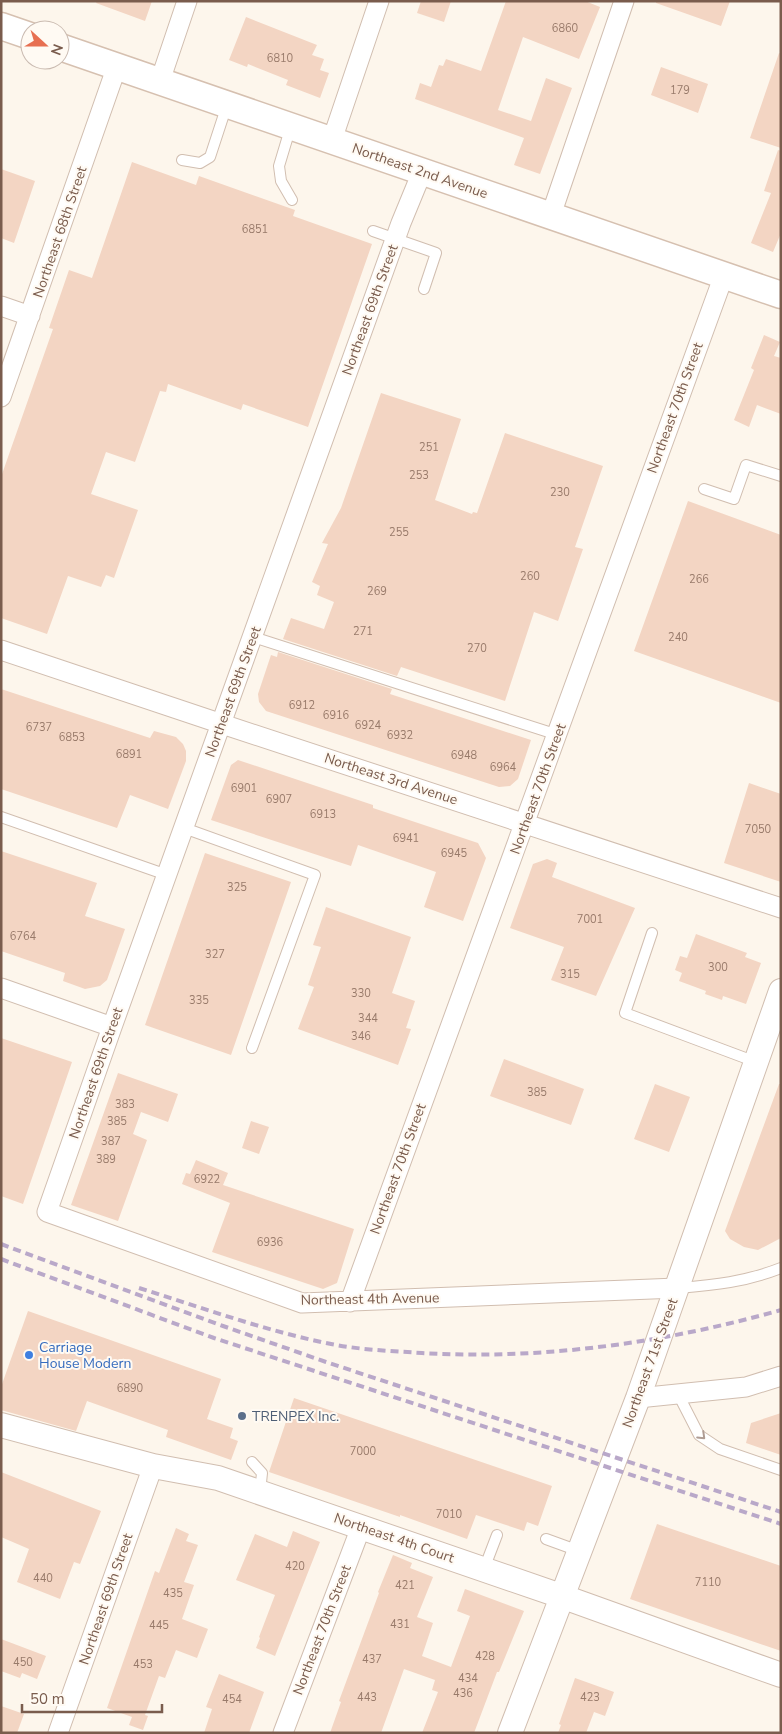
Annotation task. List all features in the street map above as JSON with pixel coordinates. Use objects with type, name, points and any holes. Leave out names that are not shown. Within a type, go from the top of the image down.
[{"type":"main road","points":[[1,26],[20,33]]},
{"type":"main road","name":"Northeast 2nd Avenue","points":[[70,50],[781,295]]},
{"type":"street","points":[[160,81],[187,1]]},
{"type":"street","points":[[332,140],[379,1]]},
{"type":"street","points":[[551,215],[624,1]]},
{"type":"street","name":"Northeast 68th Street","points":[[1,397],[117,66]]},
{"type":"street","name":"Northeast 69th Street","points":[[48,1212],[112,1027],[396,238],[422,172]]},
{"type":"street","name":"Northeast 70th Street","points":[[350,1302],[724,275]]},
{"type":"street","points":[[1,306],[30,316]]},
{"type":"street","name":"Northeast 3rd Avenue","points":[[1,650],[781,908]]},
{"type":"street","points":[[1,988],[112,1027]]},
{"type":"street","name":"Northeast 71st Street","points":[[510,1733],[638,1398],[781,991]]},
{"type":"street","name":"Northeast 4th Avenue","points":[[48,1212],[302,1303],[677,1288]]},
{"type":"street","points":[[638,1398],[746,1387],[781,1376]]},
{"type":"street","name":"Northeast 4th Court","points":[[1,1426],[153,1466],[218,1478],[484,1569],[781,1675]]},
{"type":"street","name":"Northeast 69th Street","points":[[58,1733],[153,1466]]},
{"type":"street","name":"Northeast 70th Street","points":[[284,1733],[361,1527]]},
{"type":"lane","points":[[182,160],[200,163],[210,156],[228,104]]},
{"type":"lane","points":[[291,126],[280,166],[281,181],[292,200]]},
{"type":"lane","points":[[373,231],[436,253],[424,289]]},
{"type":"lane","points":[[704,490],[734,499],[746,464],[781,476]]},
{"type":"lane","points":[[253,637],[558,735]]},
{"type":"lane","points":[[1,818],[167,875]]},
{"type":"lane","points":[[184,828],[315,875],[252,1048]]},
{"type":"lane","points":[[652,933],[625,1013],[756,1062]]},
{"type":"lane","points":[[677,1288],[710,1286],[741,1281],[781,1268]]},
{"type":"lane","points":[[678,1394],[699,1436],[720,1449],[781,1470]]},
{"type":"lane","points":[[252,1462],[262,1473],[260,1492]]},
{"type":"lane","points":[[484,1569],[496,1534]]},
{"type":"lane","points":[[546,1539],[579,1551]]},
{"type":"building","points":[[97,1],[152,1],[145,21],[96,3]]},
{"type":"building","points":[[421,1],[451,1],[444,22],[417,13]]},
{"type":"building","points":[[506,1],[585,1],[600,7],[579,59],[523,37],[498,110],[531,121],[546,78],[572,88],[540,174],[514,165],[524,138],[415,99],[420,83],[431,87],[439,65],[443,66],[446,59],[481,71]]},
{"type":"building","points":[[656,1],[730,1],[721,26],[656,3]]},
{"type":"building","points":[[246,17],[317,45],[312,55],[324,59],[320,70],[329,73],[320,98],[286,85],[288,80],[248,64],[247,67],[229,60]]},
{"type":"building","points":[[779,53],[781,54],[781,148],[750,138]]},
{"type":"building","points":[[661,67],[708,84],[698,113],[651,95]]},
{"type":"building","points":[[778,150],[781,151],[781,233],[773,252],[751,243],[771,193],[764,191]]},
{"type":"building","points":[[132,162],[196,185],[199,176],[295,210],[293,216],[372,244],[308,427],[243,404],[241,410],[168,384],[166,392],[160,391],[135,462],[106,452],[91,494],[138,510],[114,578],[106,575],[101,587],[68,576],[47,634],[1,618],[1,477],[53,329],[49,328],[69,270],[92,278]]},
{"type":"building","points":[[1,169],[35,181],[14,243],[1,238]]},
{"type":"building","points":[[764,335],[780,342],[774,356],[781,358],[781,414],[757,405],[749,427],[734,420],[754,370],[751,368]]},
{"type":"building","points":[[381,393],[461,419],[435,500],[472,514],[473,512],[477,513],[505,433],[603,466],[575,547],[583,549],[558,621],[534,612],[505,701],[401,667],[397,676],[283,639],[291,618],[324,629],[334,602],[317,595],[320,586],[312,582],[328,544],[322,543],[341,508]]},
{"type":"building","points":[[688,501],[781,535],[781,703],[634,651]]},
{"type":"building","points":[[278,652],[392,689],[390,694],[531,740],[518,779],[510,786],[499,787],[266,711],[259,702],[258,694],[271,655],[277,657]]},
{"type":"building","points":[[1,689],[150,738],[154,731],[176,737],[183,744],[186,751],[186,761],[168,809],[130,795],[117,828],[1,789]]},
{"type":"building","points":[[238,760],[373,805],[373,808],[478,843],[486,858],[463,921],[424,907],[436,872],[358,845],[351,866],[211,820],[231,765]]},
{"type":"building","points":[[749,783],[781,794],[781,882],[724,863]]},
{"type":"building","points":[[1,851],[97,883],[85,916],[125,929],[107,980],[100,986],[85,989],[63,981],[65,973],[1,951]]},
{"type":"building","points":[[205,853],[291,882],[231,1055],[145,1025]]},
{"type":"building","points":[[547,859],[557,863],[552,877],[635,908],[596,996],[551,980],[564,947],[510,928],[533,864]]},
{"type":"building","points":[[326,907],[411,937],[392,993],[415,1001],[406,1028],[411,1029],[398,1065],[298,1029],[314,987],[308,985],[321,947],[313,945]]},
{"type":"building","points":[[696,934],[747,953],[745,957],[761,963],[746,1004],[723,996],[722,1000],[705,994],[706,991],[679,981],[682,973],[675,970],[680,956],[687,958]]},
{"type":"building","points":[[1,1038],[72,1062],[23,1204],[1,1196]]},
{"type":"building","points":[[504,1059],[584,1089],[571,1125],[490,1096]]},
{"type":"building","points":[[118,1073],[178,1094],[168,1122],[141,1112],[133,1134],[147,1140],[118,1221],[71,1205]]},
{"type":"building","points":[[655,1084],[690,1097],[669,1152],[634,1139]]},
{"type":"building","points":[[779,1084],[781,1084],[781,1238],[758,1250],[744,1247],[730,1239],[725,1231]]},
{"type":"building","points":[[251,1121],[269,1127],[259,1154],[242,1148]]},
{"type":"building","points":[[196,1160],[228,1173],[223,1185],[354,1229],[337,1283],[323,1289],[212,1252],[230,1203],[182,1184],[186,1173],[190,1174]]},
{"type":"building","points":[[28,1311],[221,1379],[207,1419],[233,1428],[230,1438],[238,1441],[231,1460],[166,1437],[168,1430],[87,1401],[76,1431],[1,1410],[1,1387]]},
{"type":"building","points":[[294,1398],[552,1486],[538,1526],[527,1522],[524,1531],[476,1515],[467,1539],[269,1472]]},
{"type":"building","points":[[781,1413],[781,1455],[746,1443],[751,1423]]},
{"type":"building","points":[[1,1472],[101,1511],[80,1564],[74,1562],[60,1599],[17,1582],[29,1549],[1,1537]]},
{"type":"building","points":[[657,1524],[781,1566],[781,1651],[630,1599]]},
{"type":"building","points":[[176,1528],[189,1534],[186,1541],[198,1545],[184,1582],[194,1585],[182,1619],[208,1629],[197,1658],[176,1650],[165,1678],[159,1676],[145,1715],[148,1716],[143,1730],[129,1725],[132,1717],[107,1708],[155,1571],[159,1573]]},
{"type":"building","points":[[293,1531],[320,1542],[275,1656],[256,1648],[275,1595],[236,1580],[255,1534],[287,1547]]},
{"type":"building","points":[[393,1555],[412,1563],[410,1568],[433,1577],[417,1617],[433,1623],[422,1656],[451,1667],[470,1616],[457,1611],[465,1589],[524,1611],[499,1672],[497,1672],[474,1733],[422,1733],[438,1692],[432,1690],[435,1680],[404,1669],[381,1733],[330,1733],[341,1702],[339,1701]]},
{"type":"building","points":[[1,1639],[46,1656],[37,1679],[22,1673],[20,1678],[1,1671]]},
{"type":"building","points":[[219,1674],[264,1692],[249,1733],[204,1733],[212,1709],[206,1707]]},
{"type":"building","points":[[575,1678],[614,1692],[605,1716],[594,1712],[586,1733],[558,1733],[561,1725],[559,1724]]},
{"type":"building","points":[[1,1706],[24,1714],[17,1733],[1,1733]]},
{"type":"railway","points":[[1,1244],[326,1362],[781,1512]]},
{"type":"railway","points":[[1,1259],[214,1338],[781,1524]]},
{"type":"railway","points":[[139,1288],[235,1319],[331,1344],[376,1350],[467,1355],[558,1351],[648,1340],[693,1332],[781,1310]]},
{"type":"place","name":"Carriage House Modern","points":[[29,1355]]},
{"type":"place","name":"TRENPEX Inc.","points":[[242,1416]]}]
